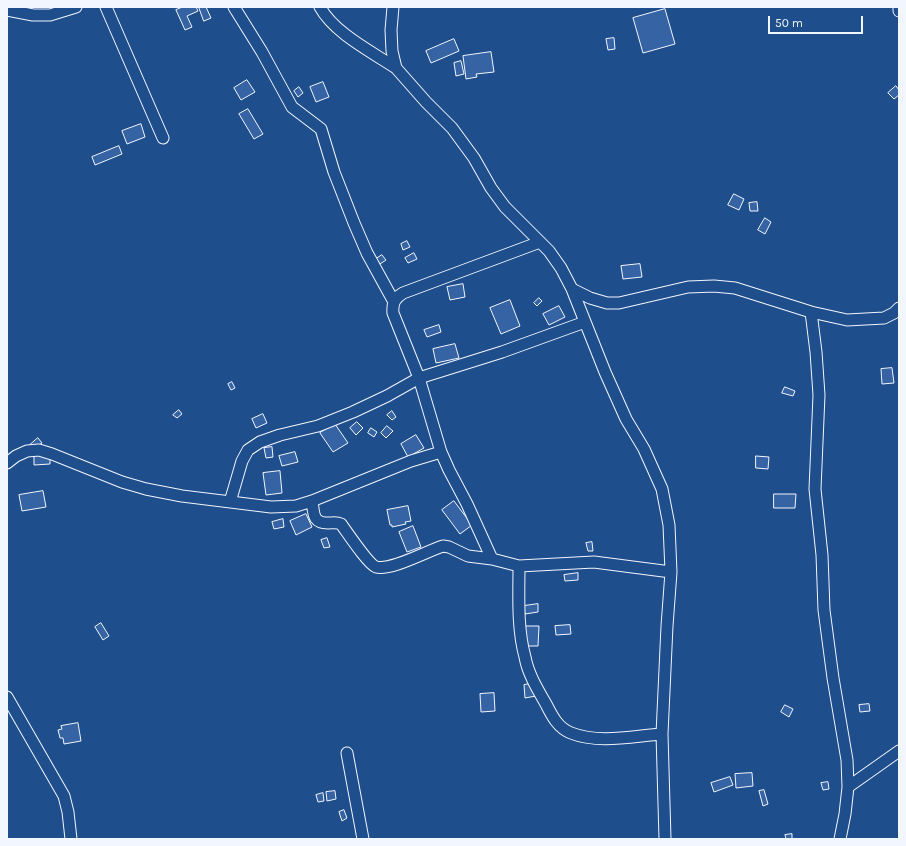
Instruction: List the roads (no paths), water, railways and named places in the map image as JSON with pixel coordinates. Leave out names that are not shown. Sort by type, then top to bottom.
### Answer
[{"type":"street","points":[[7,10],[33,15],[50,15],[76,7]]},
{"type":"street","points":[[106,7],[163,138]]},
{"type":"street","points":[[234,7],[262,52],[292,107],[321,129],[334,172],[354,223],[367,252],[394,302]]},
{"type":"street","points":[[320,7],[325,16],[344,34],[396,68],[426,102],[452,128],[474,158],[491,188],[505,207],[549,250],[572,289],[626,419],[644,448],[662,489],[668,525],[671,572],[662,734],[665,839]]},
{"type":"street","points":[[394,7],[391,30],[392,51],[396,68]]},
{"type":"street","points":[[492,559],[441,452],[419,378],[393,313],[394,302],[397,296],[404,292],[540,242]]},
{"type":"street","points":[[572,289],[590,298],[607,303],[619,303],[688,287],[714,286],[735,288],[811,312],[847,320],[884,318],[894,313],[899,308]]},
{"type":"street","points":[[811,312],[819,395],[815,488],[822,555],[824,610],[846,760],[848,787],[840,839]]},
{"type":"street","points":[[230,502],[242,461],[248,450],[260,442],[280,435],[318,426],[387,396],[419,378],[502,352],[585,322]]},
{"type":"street","points":[[7,463],[16,456],[27,451],[39,450],[122,482],[146,489],[182,496],[285,507],[296,506],[312,501],[412,461],[441,452]]},
{"type":"street","points":[[312,501],[316,519],[322,523],[341,524],[364,555],[376,567],[391,566],[443,546],[449,546],[468,556],[492,559],[519,566],[594,562],[671,572]]},
{"type":"street","points":[[519,566],[518,602],[524,657],[543,699],[559,725],[565,731],[588,738],[662,734]]},
{"type":"street","points":[[7,697],[64,796],[68,812],[71,839]]},
{"type":"street","points":[[848,787],[899,751]]},
{"type":"street","points":[[347,753],[363,839]]}]
